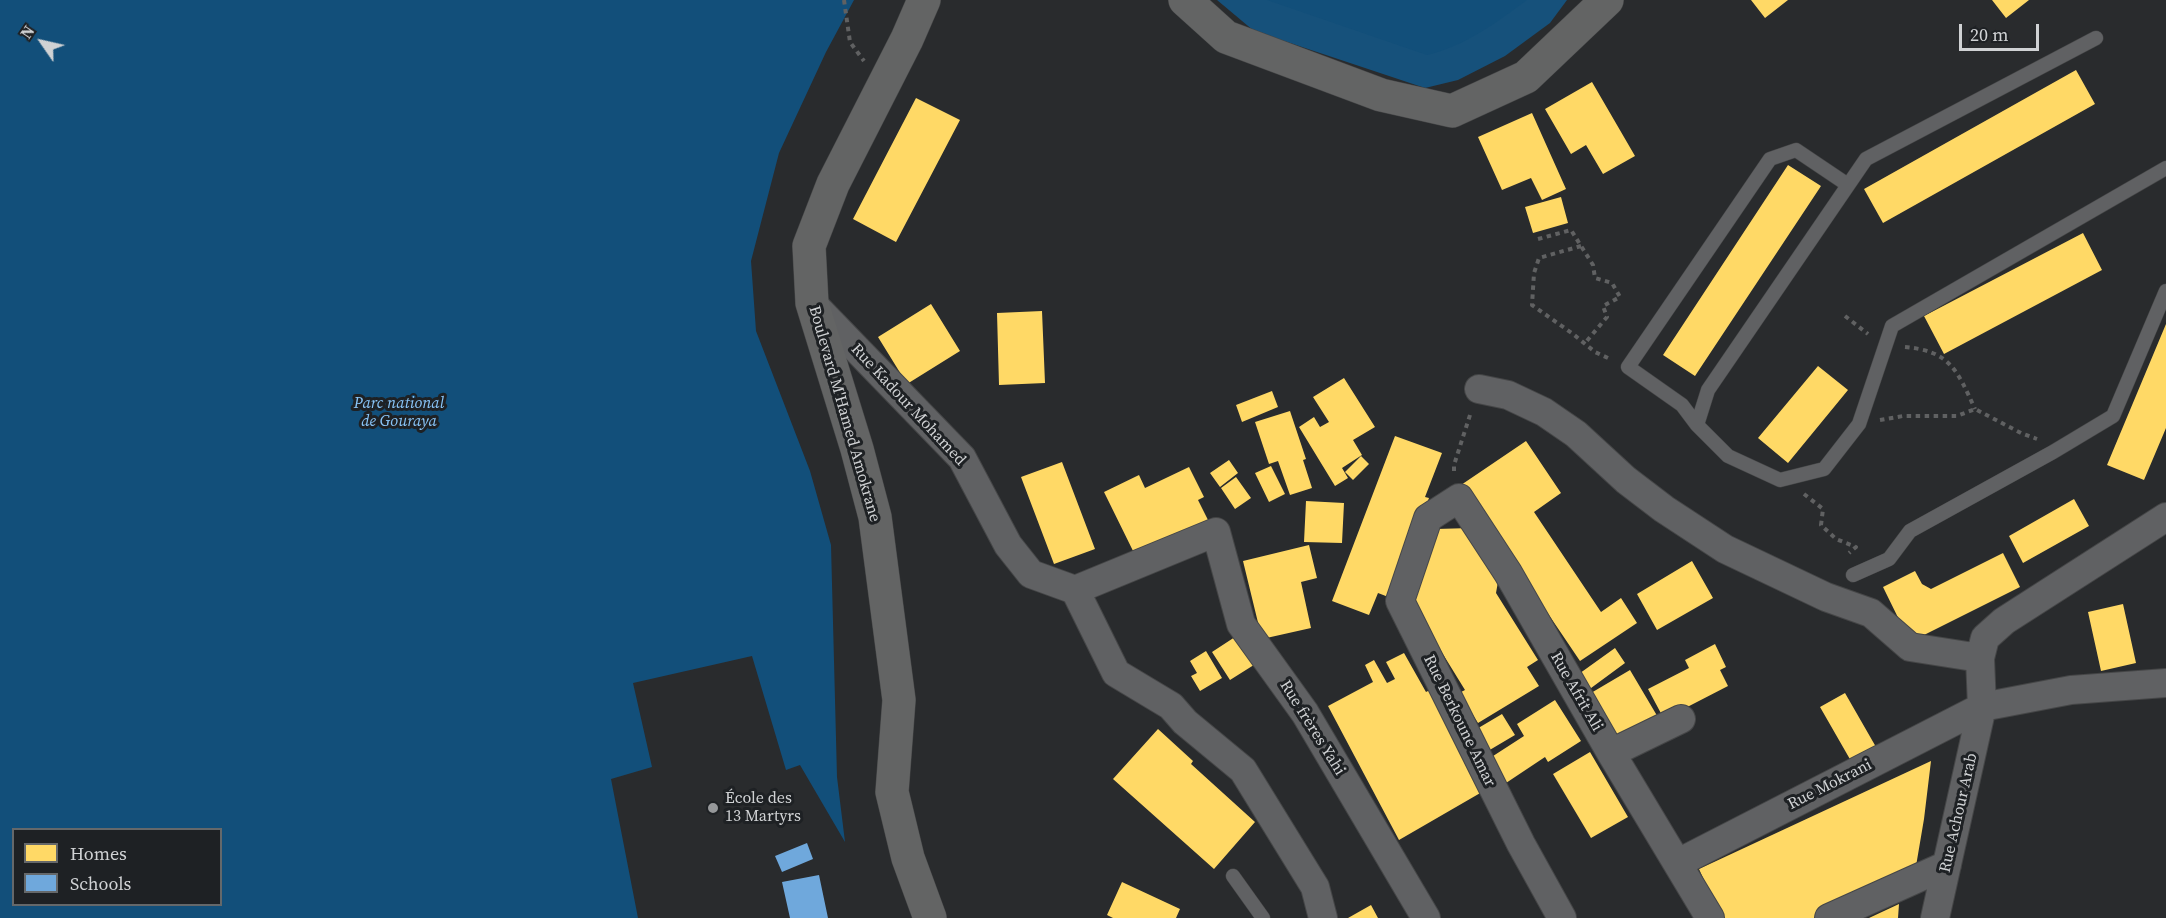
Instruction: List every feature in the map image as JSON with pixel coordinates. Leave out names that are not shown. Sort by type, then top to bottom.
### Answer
[{"type":"main road","name":"Boulevard M'Hamed Amokrane","points":[[924,0],[907,39],[833,184],[809,246],[812,303],[875,517],[899,700],[892,792],[908,858],[930,918]]},
{"type":"main road","points":[[1185,0],[1226,37],[1381,95],[1452,111],[1526,78],[1607,0]]},
{"type":"street","name":"Rue Kadour Mohamed","points":[[812,303],[962,458],[1008,545],[1031,574],[1075,590]]},
{"type":"street","points":[[1479,389],[1508,395],[1544,412],[1576,434],[1626,480],[1654,502],[1725,549],[1826,597],[1871,613],[1910,647],[1980,658],[1985,638],[2004,621],[2166,517]]},
{"type":"street","name":"Rue Berkoune Amar","points":[[1458,498],[1428,518],[1400,601],[1521,844],[1562,918]]},
{"type":"street","name":"Rue Afrit Ali","points":[[1458,498],[1508,573],[1611,753],[1710,918]]},
{"type":"street","name":"Rue frères Yahi","points":[[1075,590],[1216,532],[1241,624],[1305,713],[1426,918]]},
{"type":"street","points":[[1075,590],[1116,673],[1171,706],[1185,722],[1243,770],[1315,887],[1323,918]]},
{"type":"street","name":"Rue Achour Arab","points":[[1935,918],[1982,707],[1980,658]]},
{"type":"street","name":"Rue Mokrani","points":[[1678,863],[1982,707],[2071,690],[2166,683]]},
{"type":"street","points":[[1611,753],[1681,719]]},
{"type":"street","points":[[1829,918],[1947,865]]},
{"type":"lane","points":[[1697,425],[1708,390],[1866,159],[2096,38]]},
{"type":"lane","points":[[1848,185],[1796,150],[1770,159],[1628,367],[1682,405],[1697,425],[1728,456],[1780,480],[1824,469],[1859,424],[1892,326],[2166,168]]},
{"type":"lane","points":[[1853,575],[1888,559],[1910,531],[2113,416],[2166,291]]},
{"type":"lane","points":[[1233,876],[1263,918]]},
{"type":"path","points":[[844,0],[850,42],[884,85]]},
{"type":"path","points":[[1538,239],[1571,230],[1593,265],[1595,278],[1612,283],[1620,297],[1603,306],[1607,317],[1585,344]]},
{"type":"path","points":[[1581,246],[1539,258],[1533,273],[1532,305],[1595,352],[1628,367]]},
{"type":"path","points":[[1845,316],[1885,346],[1924,349],[1946,359],[1964,384],[1975,409],[2021,434],[2046,442],[2053,452]]},
{"type":"path","points":[[1458,498],[1454,465],[1479,389]]},
{"type":"path","points":[[1859,424],[1903,416],[1957,416],[1975,409]]},
{"type":"path","points":[[1792,477],[1807,498],[1823,509],[1821,525],[1836,539],[1856,547],[1840,559],[1853,575]]},
{"type":"shaded area","points":[[1217,0],[1567,0],[1550,23],[1505,56],[1458,80],[1425,88],[1254,31]]},
{"type":"green space","name":"Parc national de Gouraya","points":[[0,0],[854,0],[826,52],[779,153],[751,261],[756,331],[810,471],[831,545],[837,777],[845,842],[800,765],[786,770],[752,656],[633,683],[652,767],[611,779],[638,918],[0,918]]},
{"type":"green space","points":[[1267,0],[1527,0],[1467,40],[1427,55]]},
{"type":"building: Homes","points":[[1751,0],[1788,0],[1765,18]]},
{"type":"building: Homes","points":[[1992,0],[2029,0],[2006,18]]},
{"type":"building: Homes","points":[[2076,70],[2095,104],[1883,223],[1864,189]]},
{"type":"building: Homes","points":[[1592,82],[1635,156],[1603,174],[1586,145],[1571,154],[1545,109]]},
{"type":"building: Homes","points":[[916,98],[960,120],[896,242],[853,219]]},
{"type":"building: Homes","points":[[1532,113],[1566,189],[1542,200],[1531,178],[1502,190],[1478,137]]},
{"type":"building: Homes","points":[[1788,165],[1821,186],[1695,376],[1663,355]]},
{"type":"building: Homes","points":[[1561,197],[1568,223],[1533,233],[1525,207]]},
{"type":"building: Homes","points":[[2083,233],[2102,270],[1944,354],[1924,316]]},
{"type":"building: Homes","points":[[931,304],[960,351],[907,384],[878,337]]},
{"type":"building: Homes","points":[[1042,311],[1045,383],[999,385],[997,313]]},
{"type":"building: Homes","points":[[2166,324],[2166,428],[2144,480],[2107,465]]},
{"type":"building: Homes","points":[[1818,366],[1848,390],[1788,463],[1758,438]]},
{"type":"building: Homes","points":[[1344,378],[1375,427],[1353,440],[1362,455],[1342,468],[1348,478],[1335,486],[1299,427],[1314,417],[1320,427],[1329,422],[1313,397]]},
{"type":"building: Homes","points":[[1272,391],[1278,407],[1242,422],[1236,405]]},
{"type":"building: Homes","points":[[1290,411],[1306,459],[1303,460],[1312,488],[1290,495],[1278,461],[1269,464],[1255,422]]},
{"type":"building: Homes","points":[[1395,436],[1442,453],[1425,497],[1429,498],[1391,598],[1378,593],[1369,615],[1332,601]]},
{"type":"building: Homes","points":[[1526,441],[1561,493],[1534,512],[1601,612],[1621,598],[1637,623],[1580,661],[1461,485]]},
{"type":"building: Homes","points":[[1361,456],[1369,464],[1353,480],[1345,472]]},
{"type":"building: Homes","points":[[1229,460],[1238,473],[1220,487],[1210,473]]},
{"type":"building: Homes","points":[[1062,462],[1095,549],[1054,564],[1021,477]]},
{"type":"building: Homes","points":[[1271,466],[1285,494],[1269,502],[1255,473]]},
{"type":"building: Homes","points":[[1189,467],[1204,497],[1198,500],[1209,522],[1136,557],[1104,492],[1139,475],[1145,488]]},
{"type":"building: Homes","points":[[1236,477],[1251,498],[1235,509],[1221,488]]},
{"type":"building: Homes","points":[[2074,499],[2089,526],[2023,563],[2009,536]]},
{"type":"building: Homes","points":[[1306,501],[1344,503],[1342,543],[1304,542]]},
{"type":"building: Homes","points":[[1471,528],[1499,576],[1496,593],[1538,660],[1527,667],[1539,686],[1478,723],[1459,693],[1465,690],[1409,599],[1436,529]]},
{"type":"building: Homes","points":[[1309,545],[1317,578],[1301,582],[1311,628],[1262,639],[1243,561]]},
{"type":"building: Homes","points":[[2003,553],[2020,587],[1910,642],[1883,587],[1915,571],[1922,584],[1931,589]]},
{"type":"building: Homes","points":[[1692,561],[1713,598],[1657,630],[1637,594]]},
{"type":"building: Homes","points":[[2123,604],[2136,663],[2101,671],[2088,612]]},
{"type":"building: Homes","points":[[1238,635],[1257,663],[1230,680],[1212,652]]},
{"type":"building: Homes","points":[[1715,644],[1726,667],[1720,670],[1728,686],[1664,719],[1648,689],[1689,668],[1685,660]]},
{"type":"building: Homes","points":[[1615,648],[1625,663],[1587,691],[1576,676]]},
{"type":"building: Homes","points":[[1206,651],[1222,678],[1200,691],[1191,676],[1197,673],[1190,661]]},
{"type":"building: Homes","points":[[1404,653],[1426,692],[1430,690],[1482,792],[1399,840],[1328,706],[1373,682],[1365,665],[1374,660],[1387,683],[1395,679],[1386,662]]},
{"type":"building: Homes","points":[[1630,670],[1659,719],[1621,742],[1591,693]]},
{"type":"building: Homes","points":[[1845,693],[1876,747],[1851,761],[1820,707]]},
{"type":"building: Homes","points":[[1555,700],[1581,741],[1548,762],[1545,757],[1506,783],[1490,758],[1524,736],[1517,724]]},
{"type":"building: Homes","points":[[1502,714],[1515,735],[1488,751],[1475,730]]},
{"type":"building: Homes","points":[[1158,729],[1193,761],[1191,764],[1255,822],[1214,869],[1113,779]]},
{"type":"building: Homes","points":[[1590,752],[1628,817],[1591,838],[1553,774]]},
{"type":"building: Homes","points":[[1931,761],[1915,872],[1814,918],[1721,918],[1699,869]]},
{"type":"building: Homes","points":[[1122,882],[1180,909],[1176,918],[1113,918],[1107,915]]},
{"type":"building: Homes","points":[[1899,904],[1898,918],[1869,918]]},
{"type":"building: Homes","points":[[1371,905],[1378,918],[1348,918]]},
{"type":"building: Schools","points":[[807,843],[813,859],[782,872],[775,856]]},
{"type":"building: Schools","points":[[819,875],[828,918],[790,918],[782,882]]},
{"type":"place","name":"École des 13 Martyrs","points":[[713,808]]}]
